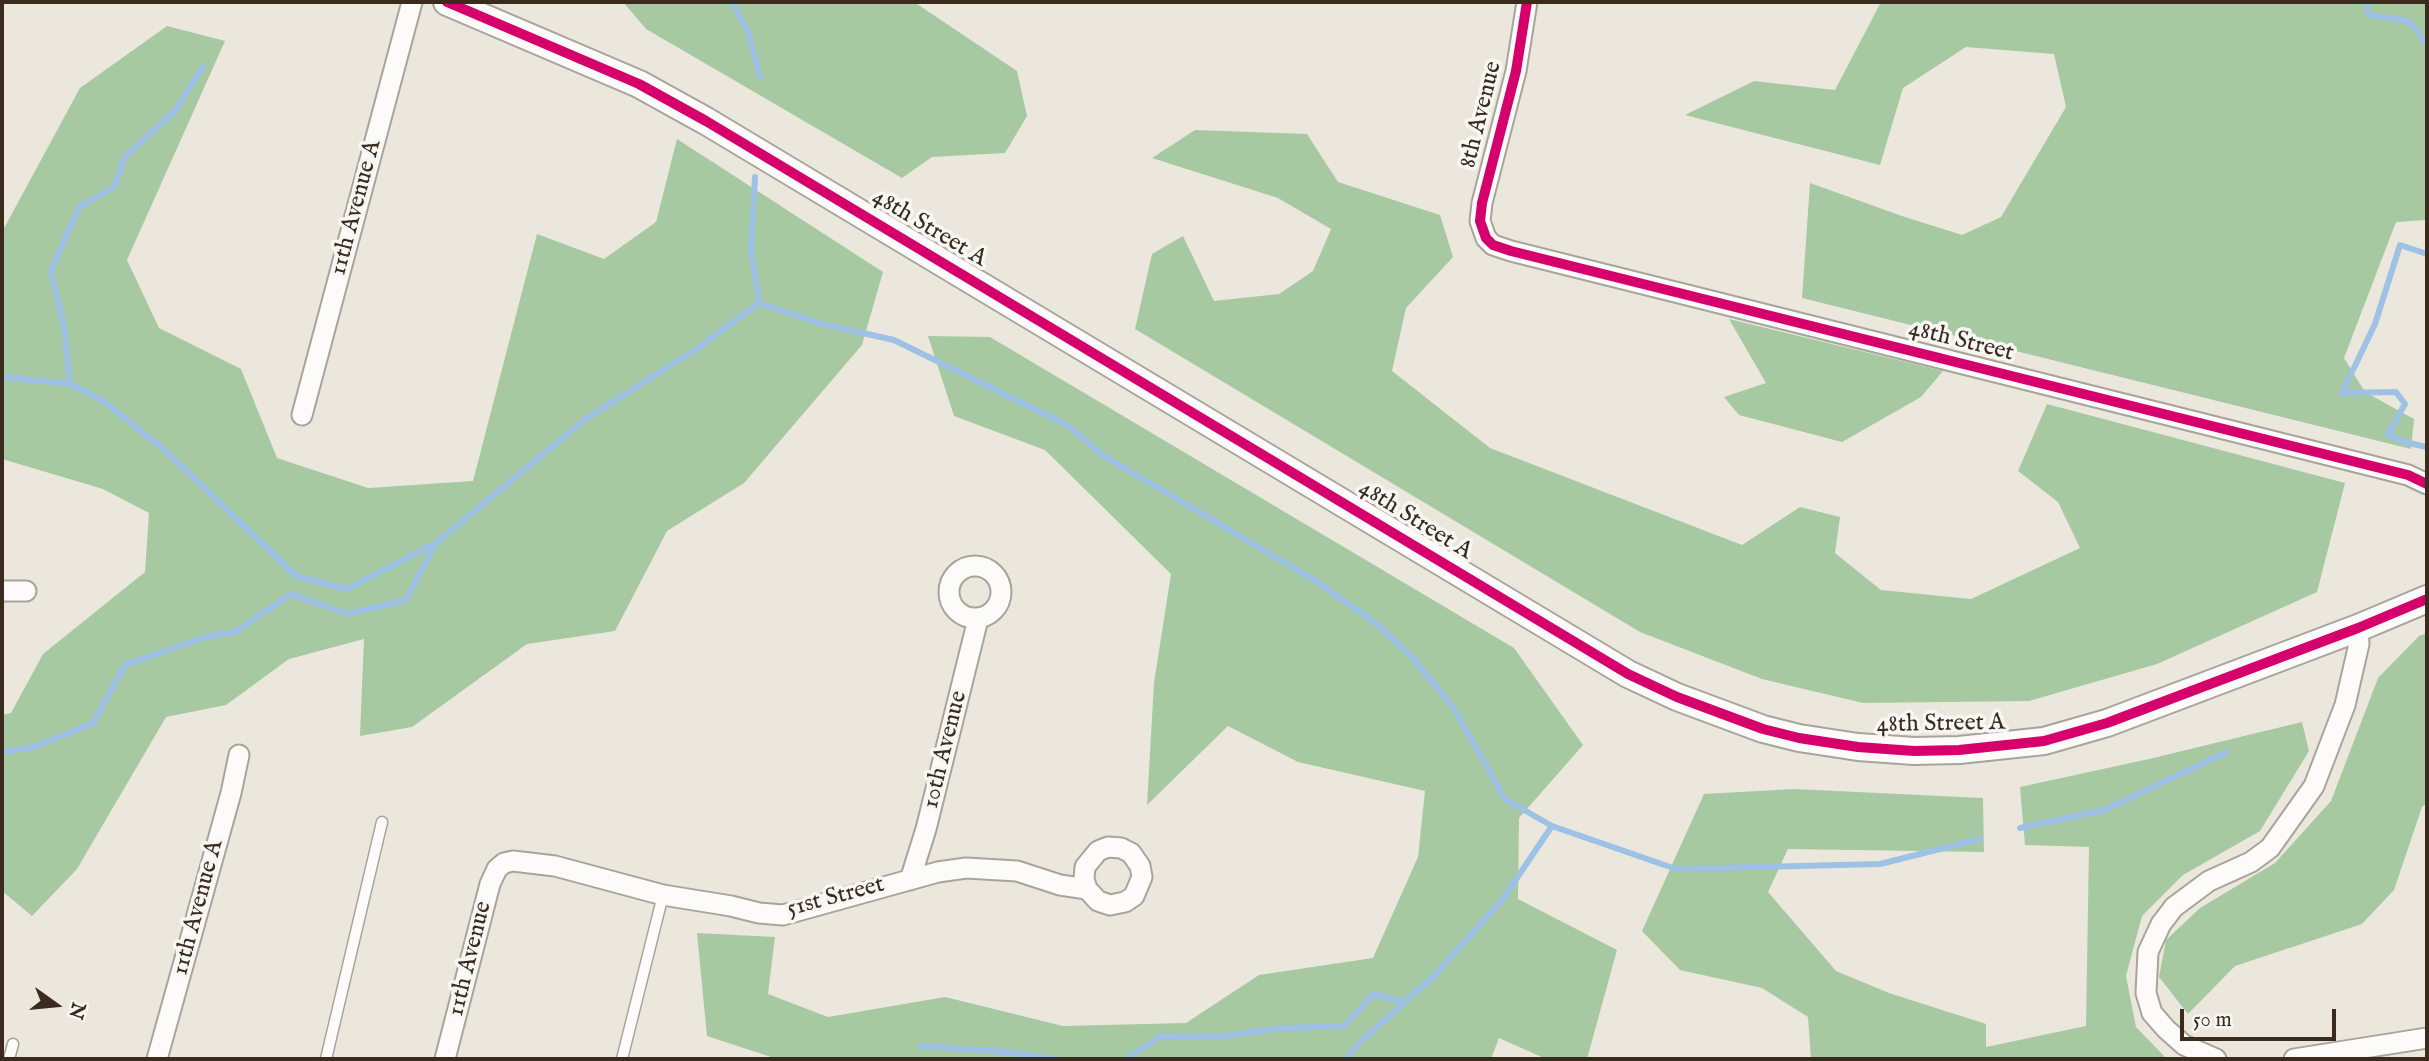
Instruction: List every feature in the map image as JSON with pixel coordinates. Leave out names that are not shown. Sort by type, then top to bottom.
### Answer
[{"type":"street","name":"11th Avenue A","points":[[302,415],[412,2]]},
{"type":"street","name":"48th Street A","points":[[447,2],[639,84],[706,121],[1252,446],[1628,674],[1677,697],[1763,729],[1858,747],[1914,751],[1959,750],[2044,741],[2107,723],[2358,628],[2427,599]]},
{"type":"street","name":"8th Avenue","points":[[1486,238],[1480,221],[1482,203],[1516,71],[1527,2]]},
{"type":"street","name":"48th Street","points":[[1486,238],[1493,245],[1510,251],[2408,475],[2427,484]]},
{"type":"street","points":[[2,590],[26,591]]},
{"type":"street","name":"10th Avenue","points":[[910,880],[926,829],[978,619]]},
{"type":"street","points":[[2216,1059],[2184,1045],[2165,1029],[2152,1013],[2146,993],[2148,952],[2161,923],[2174,907],[2209,881],[2251,862],[2270,848],[2314,786],[2345,705],[2359,644],[2358,628]]},
{"type":"street","name":"11th Avenue A","points":[[157,1059],[231,793],[239,755]]},
{"type":"street","name":"51st Street","points":[[504,863],[531,862],[555,866],[663,895],[783,915],[938,872],[987,869],[1017,871],[1059,885],[1087,889]]},
{"type":"street","name":"11th Avenue","points":[[445,1059],[490,884],[497,869],[504,863]]},
{"type":"street","points":[[2294,1059],[2427,1038]]},
{"type":"lane","points":[[326,1059],[382,822]]},
{"type":"lane","points":[[622,1059],[663,895]]},
{"type":"lane","points":[[9,1059],[13,1044]]},
{"type":"green space","points":[[623,2],[914,2],[1017,71],[1027,116],[1005,153],[932,157],[902,178],[646,29]]},
{"type":"green space","points":[[1881,2],[2427,2],[2427,220],[2396,222],[2344,358],[2365,392],[2414,419],[2411,449],[1802,298],[1810,183],[1962,235],[2001,217],[2066,107],[2054,54],[1966,47],[1903,88],[1880,165],[1685,115],[1754,81],[1835,90]]},
{"type":"green space","points":[[167,26],[225,41],[127,260],[159,328],[241,369],[277,458],[368,488],[473,481],[537,234],[604,259],[656,222],[677,139],[883,272],[862,345],[744,483],[667,531],[615,631],[527,644],[412,727],[360,736],[364,639],[289,659],[226,705],[166,717],[77,869],[32,916],[2,891],[2,715],[11,713],[43,654],[145,572],[149,513],[103,489],[2,459],[2,232],[80,88]]},
{"type":"green space","points":[[1195,130],[1307,134],[1338,182],[1440,215],[1453,257],[1406,308],[1392,371],[1490,448],[1742,545],[1800,507],[1840,517],[1835,553],[1881,590],[1971,599],[2080,548],[2058,502],[2018,471],[2047,404],[2345,483],[2317,592],[2157,664],[2029,701],[1863,703],[1762,679],[1640,632],[1135,329],[1152,254],[1183,236],[1214,301],[1279,294],[1313,271],[1331,229],[1278,198],[1152,158]]},
{"type":"green space","points":[[1729,319],[1943,371],[1921,397],[1842,442],[1739,415],[1724,397],[1766,383]]},
{"type":"green space","points":[[928,336],[990,337],[1514,648],[1583,745],[1519,818],[1518,899],[1617,950],[1587,1059],[1546,1059],[1499,1038],[1491,1059],[777,1059],[707,1036],[697,933],[775,937],[768,994],[828,1017],[945,997],[1063,1026],[1186,1023],[1259,975],[1373,958],[1418,857],[1425,791],[1298,762],[1228,726],[1147,805],[1154,683],[1171,574],[1045,450],[954,416]]},
{"type":"green space","points":[[2427,633],[2427,803],[2422,807],[2394,890],[2362,924],[2235,966],[2188,1014],[2159,977],[2166,940],[2200,908],[2275,863],[2331,801],[2378,678],[2419,636]]},
{"type":"green space","points":[[2302,722],[2309,751],[2260,831],[2183,875],[2142,916],[2126,976],[2136,1027],[2167,1059],[1811,1059],[1808,1017],[1762,988],[1680,970],[1642,931],[1704,794],[1794,789],[1983,798],[1984,852],[1788,849],[1768,892],[1836,971],[1889,993],[1986,1024],[1986,1047],[2086,1026],[2089,847],[2025,845],[2020,787]]},
{"type":"waterway","points":[[732,2],[748,32],[760,76]]},
{"type":"waterway","points":[[2367,2],[2368,15],[2409,21],[2427,45]]},
{"type":"waterway","points":[[70,384],[64,327],[51,271],[79,207],[114,187],[125,157],[174,112],[203,67]]},
{"type":"waterway","points":[[755,177],[751,251],[759,303]]},
{"type":"waterway","points":[[2427,254],[2400,245],[2375,324],[2342,393],[2396,392],[2405,404],[2388,434],[2404,442],[2427,447]]},
{"type":"waterway","points":[[2,377],[70,384],[102,400],[166,451],[296,576],[347,589],[436,543],[587,418],[698,348],[759,303],[822,324],[894,340],[1069,426],[1101,454],[1314,580],[1377,624],[1412,657],[1453,707],[1505,799],[1552,826],[1676,869],[1880,864],[1980,839]]},
{"type":"waterway","points":[[2,752],[34,747],[93,723],[125,665],[205,637],[235,632],[291,594],[348,614],[406,600],[436,543]]},
{"type":"waterway","points":[[2020,828],[2104,810],[2227,752]]},
{"type":"waterway","points":[[1346,1059],[1357,1045],[1435,975],[1502,900],[1552,826]]},
{"type":"waterway","points":[[1126,1059],[1161,1036],[1215,1037],[1282,1028],[1345,1026],[1373,994],[1404,1002]]},
{"type":"waterway","points":[[921,1046],[1007,1052],[1056,1059]]},
{"type":"cycle path","points":[[447,2],[639,84],[706,121],[1628,674],[1677,697],[1763,729],[1799,738],[1858,747],[1914,751],[1959,750],[2044,741],[2107,723],[2358,628],[2427,599]]},
{"type":"cycle path","points":[[1527,2],[1516,71],[1482,203],[1480,221],[1486,238],[1493,245],[2408,475],[2427,484]]}]
